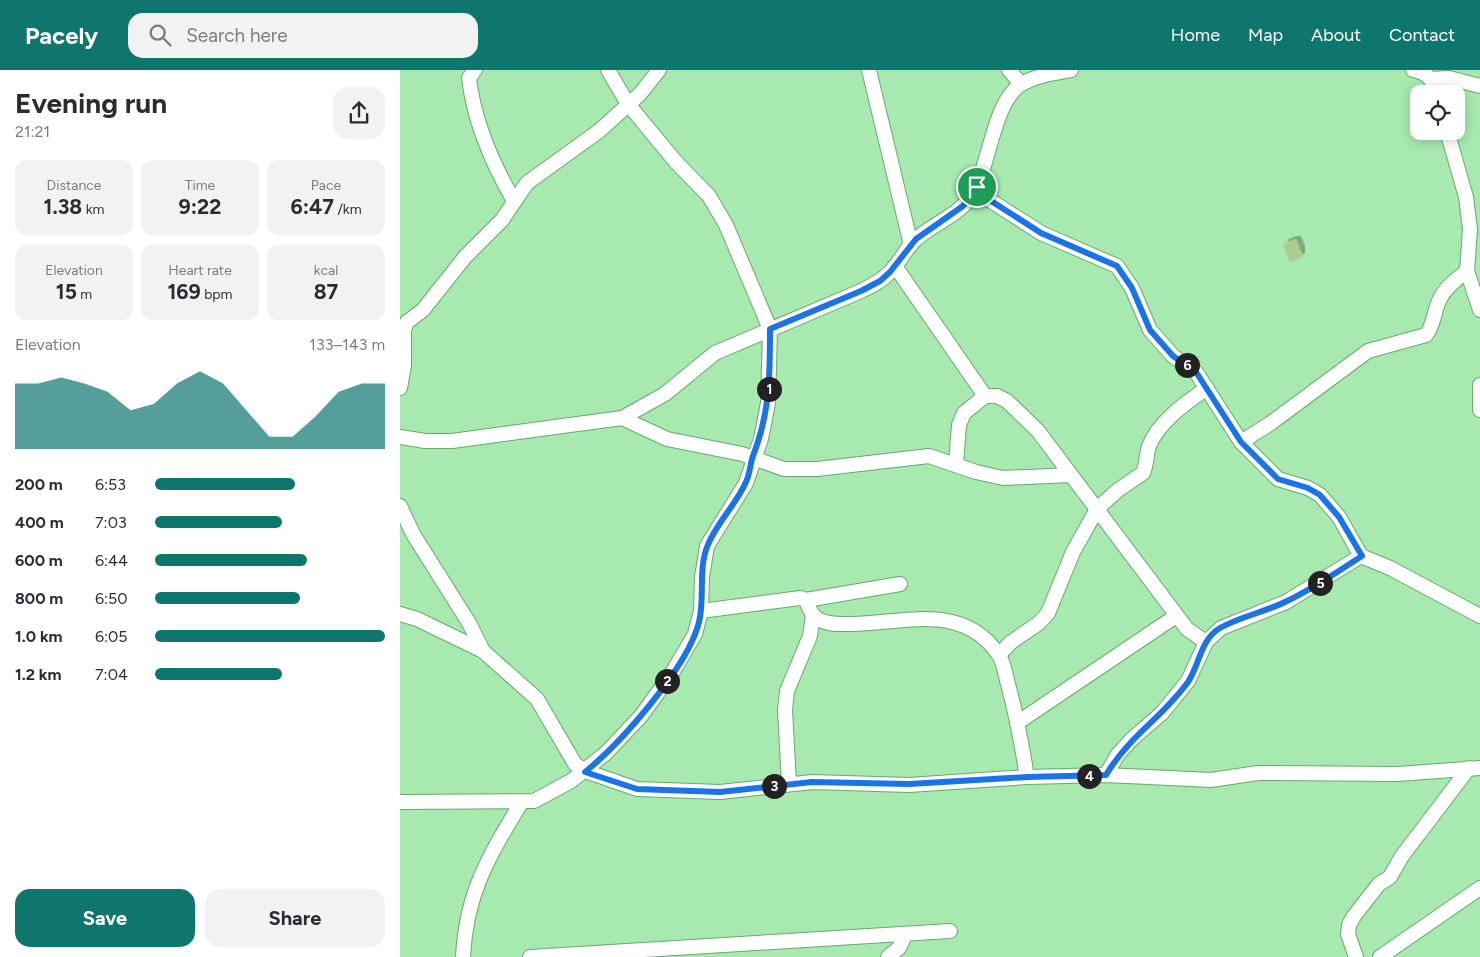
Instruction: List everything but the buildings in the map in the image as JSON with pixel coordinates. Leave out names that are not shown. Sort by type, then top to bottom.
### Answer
[{"type":"street","points":[[475,70],[468,78],[472,106],[495,168],[514,200]]},
{"type":"street","points":[[400,802],[498,800],[521,803],[534,801],[545,797],[585,772],[623,736],[658,693],[690,644],[702,611],[702,577],[707,546],[746,482],[752,458],[765,422],[770,370],[770,329],[726,225],[709,196],[675,161],[628,104],[608,70]]},
{"type":"street","points":[[400,388],[404,366],[402,338],[404,322],[423,310],[465,257],[502,220],[526,183],[578,147],[628,104],[652,80],[659,70]]},
{"type":"street","points":[[869,70],[910,245]]},
{"type":"street","points":[[1009,70],[1021,84]]},
{"type":"street","points":[[400,438],[425,441],[452,441],[622,418],[665,394],[715,352],[861,291],[880,281],[895,266],[910,245],[926,231],[950,217],[981,192],[1004,104],[1013,91],[1021,84],[1037,78],[1071,70]]},
{"type":"street","points":[[1413,70],[1422,72],[1432,79],[1434,85]]},
{"type":"street","points":[[1432,79],[1454,74],[1480,86]]},
{"type":"street","points":[[1241,442],[1271,423],[1368,351],[1426,335],[1430,330],[1440,298],[1453,282],[1467,271],[1475,254],[1466,197],[1450,140]]},
{"type":"street","points":[[981,192],[1056,241],[1088,252],[1117,266],[1132,288],[1150,330],[1173,356],[1196,372],[1241,442],[1278,479],[1308,488],[1320,495],[1339,517],[1362,556],[1390,568],[1480,616]]},
{"type":"street","points":[[895,266],[985,396],[1002,399],[1024,416],[1038,431],[1176,616],[1187,629],[1206,642]]},
{"type":"street","points":[[1467,271],[1480,310]]},
{"type":"street","points":[[1480,385],[1480,410]]},
{"type":"street","points":[[999,655],[1010,643],[1039,623],[1048,613],[1074,552],[1097,509],[1118,490],[1143,473],[1149,447],[1156,434],[1183,405],[1207,388]]},
{"type":"street","points":[[956,464],[959,425],[964,413],[985,396]]},
{"type":"street","points":[[622,418],[668,439],[684,444],[731,452],[784,469],[800,471],[887,462],[914,456],[929,456],[976,472],[1003,478],[1070,475]]},
{"type":"street","points":[[400,506],[413,534],[469,623],[483,651]]},
{"type":"street","points":[[1106,775],[1118,754],[1133,738],[1162,714],[1188,681],[1206,642],[1220,628],[1286,602],[1362,556]]},
{"type":"street","points":[[702,611],[800,598],[806,600],[900,584]]},
{"type":"street","points":[[806,600],[813,615],[821,620],[836,624],[878,624],[928,619],[955,621],[976,631],[999,655],[1018,723],[1028,777]]},
{"type":"street","points":[[400,614],[417,619],[483,651],[537,699],[575,764],[585,772],[637,789],[720,792],[789,784],[909,784],[1028,777],[1106,775],[1211,780],[1258,773],[1397,774],[1474,768]]},
{"type":"street","points":[[789,784],[785,710],[787,691],[810,636],[813,615]]},
{"type":"street","points":[[1018,723],[1176,616]]},
{"type":"street","points":[[1356,957],[1348,934],[1349,926],[1354,916],[1379,884],[1390,877],[1402,856],[1474,768]]},
{"type":"street","points":[[463,957],[464,932],[470,902],[491,851],[521,803]]},
{"type":"street","points":[[1380,957],[1480,888]]},
{"type":"street","points":[[530,957],[668,953],[950,931]]},
{"type":"street","points":[[888,957],[899,948],[906,935]]},
{"type":"route","points":[[977,187],[985,197],[1041,233],[1117,266],[1132,288],[1150,330],[1173,356],[1196,372],[1241,442],[1278,479],[1308,488],[1320,495],[1339,517],[1362,556],[1311,589],[1286,602],[1229,624],[1212,634],[1202,648],[1198,664],[1188,681],[1162,714],[1133,738],[1118,754],[1106,775],[1028,777],[909,784],[812,782],[720,792],[637,789],[585,772],[606,754],[641,716],[672,673],[695,634],[702,611],[702,577],[707,546],[746,482],[752,458],[761,439],[768,404],[770,329],[861,291],[880,281],[890,272],[916,239],[950,217],[963,206],[977,187]]}]
